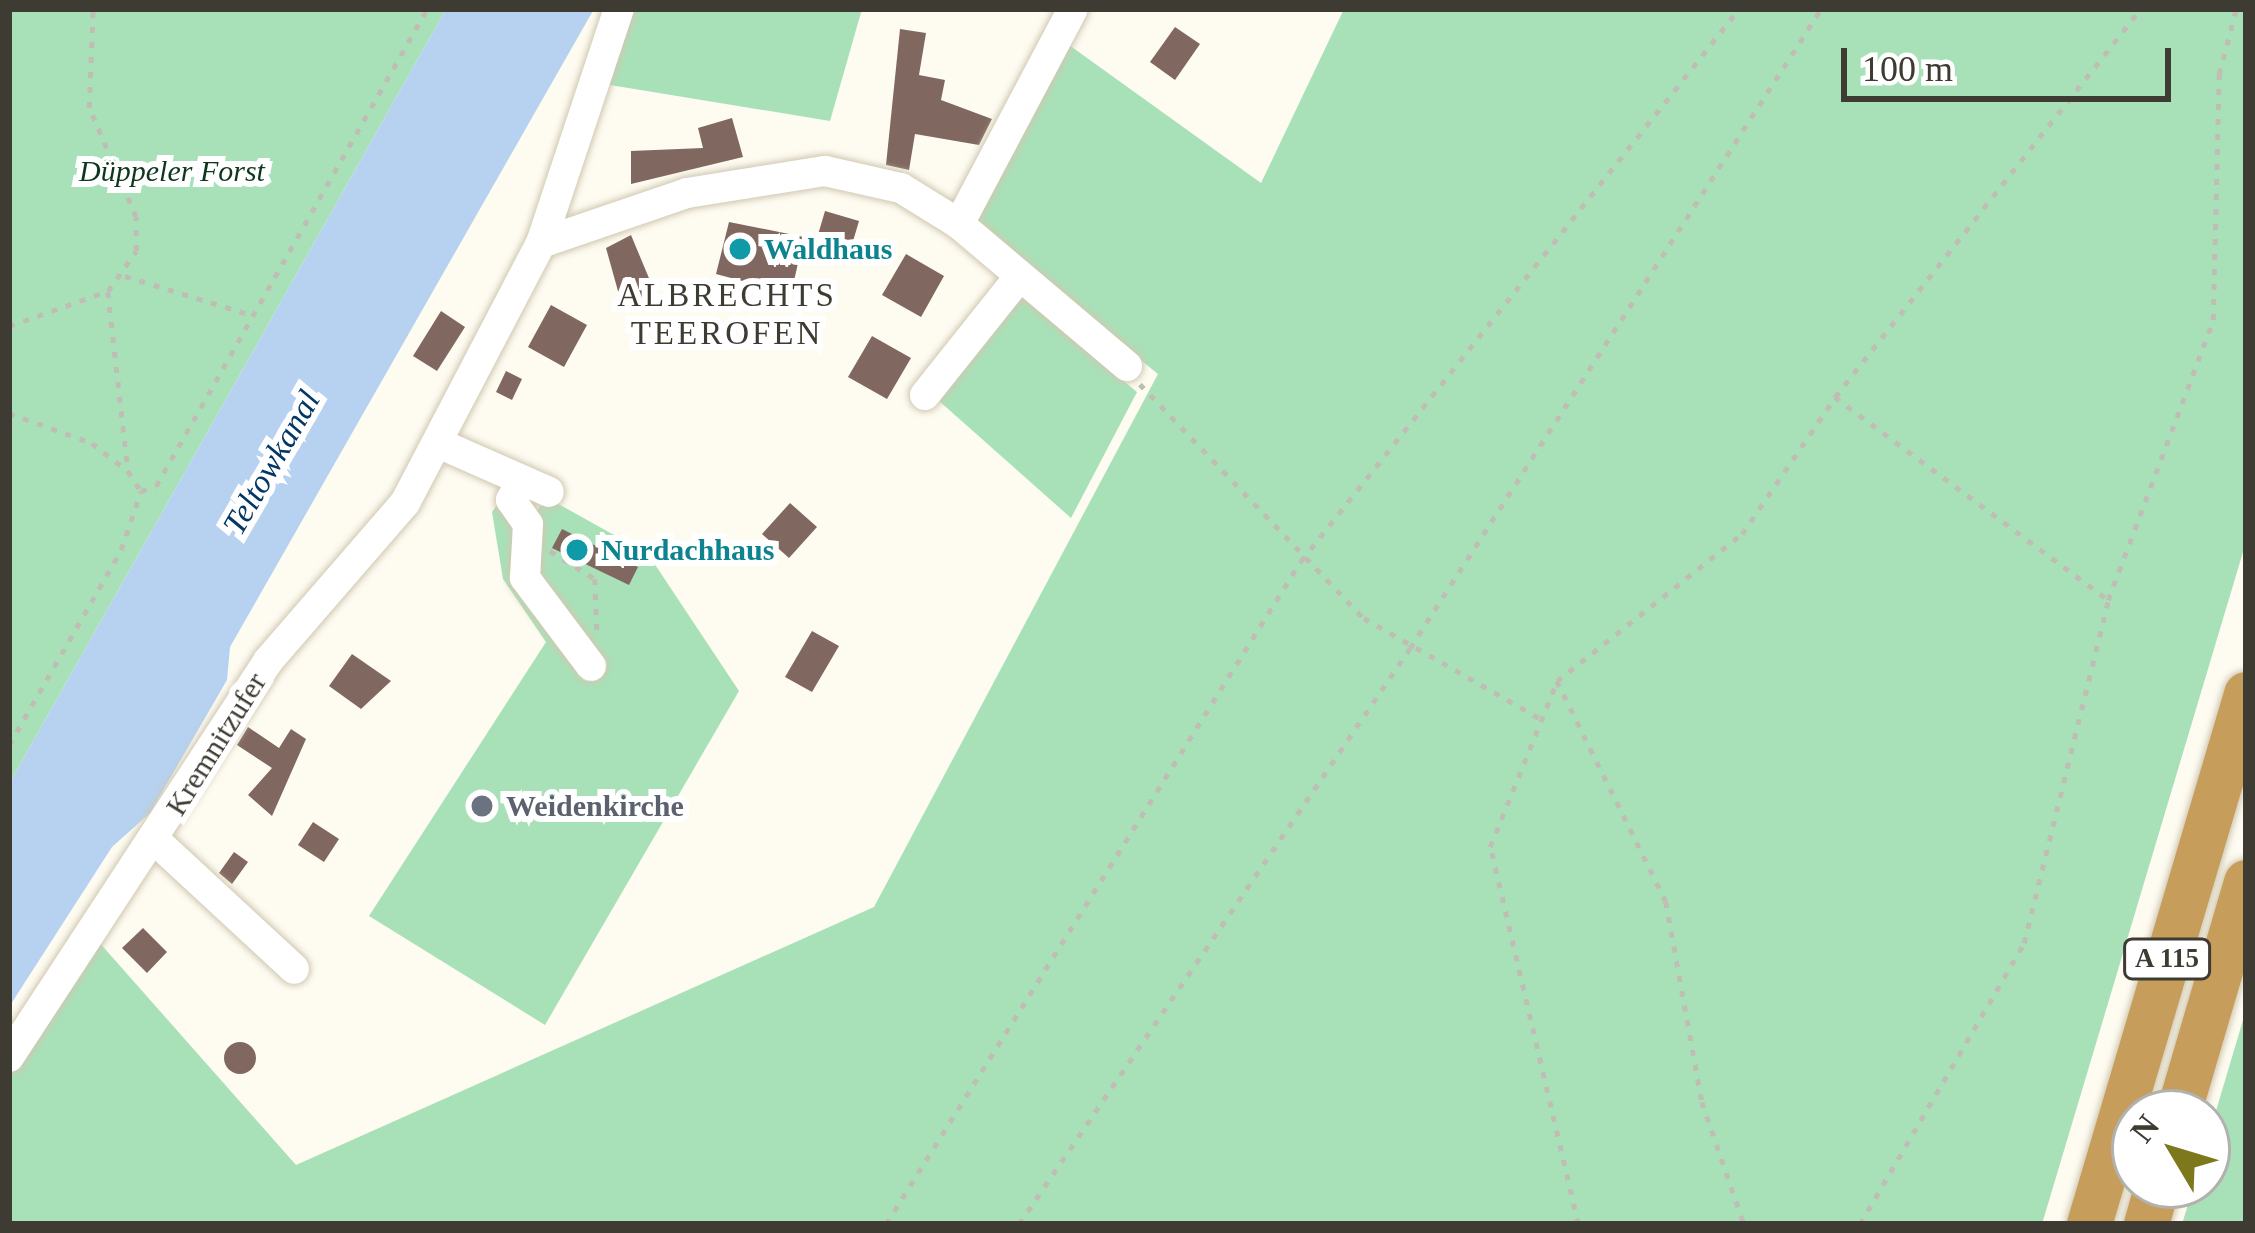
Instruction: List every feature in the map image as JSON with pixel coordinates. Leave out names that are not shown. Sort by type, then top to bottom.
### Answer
[{"type":"highway","name":"A 115","points":[[2089,1224],[2246,694]]},
{"type":"highway","name":"A 115","points":[[2185,1089],[2246,882]]},
{"type":"street","points":[[591,667],[525,578],[528,524],[511,500],[534,489],[438,443],[541,243],[619,9]]},
{"type":"street","points":[[967,225],[1073,9]]},
{"type":"street","points":[[541,243],[705,189],[825,171],[902,188],[967,225],[1127,366]]},
{"type":"street","points":[[925,395],[1020,276]]},
{"type":"street","name":"Kremnitzufer","points":[[9,1057],[157,841],[268,661],[405,503],[438,443]]},
{"type":"street","points":[[157,841],[294,969]]},
{"type":"path","points":[[9,326],[108,291],[125,276],[136,217],[89,108],[93,9]]},
{"type":"path","points":[[141,491],[156,486],[246,313],[428,9]]},
{"type":"path","points":[[886,1224],[956,1127],[1300,561],[1739,9]]},
{"type":"path","points":[[1019,1224],[1410,648],[1821,9]]},
{"type":"path","points":[[1578,1224],[1490,847],[1546,722],[1557,681],[1742,534],[1835,397],[2140,9]]},
{"type":"path","points":[[1860,1224],[2024,944],[2108,600],[2213,320],[2219,74],[2236,9]]},
{"type":"path","points":[[125,276],[246,313]]},
{"type":"path","points":[[108,291],[128,471]]},
{"type":"path","points":[[1127,366],[1300,561],[1410,648],[1546,722]]},
{"type":"path","points":[[1835,397],[2108,600]]},
{"type":"path","points":[[9,413],[92,443],[128,471],[141,491]]},
{"type":"path","points":[[9,745],[121,550],[141,491]]},
{"type":"path","points":[[528,524],[596,579],[604,600],[591,667]]},
{"type":"path","points":[[1557,681],[1666,902],[1702,1102],[1744,1224]]},
{"type":"green space","name":"Düppeler Forst","points":[[9,9],[446,9],[9,784]]},
{"type":"green space","points":[[628,9],[862,9],[830,121],[598,83]]},
{"type":"green space","points":[[1344,9],[2246,9],[2246,542],[2042,1224],[9,1224],[9,1069],[98,941],[296,1165],[874,907],[1158,374],[975,226],[1069,45],[1261,183]]},
{"type":"green space","points":[[1018,294],[1137,392],[1071,518],[938,400]]},
{"type":"green space","points":[[504,495],[535,514],[546,497],[648,554],[739,691],[545,1025],[369,916],[546,642],[503,579],[492,512]]},
{"type":"green space","points":[[2246,1010],[2246,1224],[2182,1224],[2187,1209],[2231,1209],[2231,1089],[2222,1089]]},
{"type":"water","name":"Teltowkanal","points":[[446,9],[594,9],[230,647],[227,680],[150,813],[112,847],[9,1007],[9,784]]},
{"type":"building","points":[[1175,27],[1200,44],[1175,80],[1150,62]]},
{"type":"building","points":[[900,29],[926,33],[919,75],[945,80],[941,100],[992,119],[979,145],[915,134],[909,170],[886,165]]},
{"type":"building","points":[[732,118],[743,157],[631,184],[631,151],[703,148],[698,128]]},
{"type":"building","points":[[825,211],[859,221],[851,248],[817,238]]},
{"type":"building","points":[[729,222],[804,237],[791,294],[716,274]]},
{"type":"building","points":[[631,235],[656,295],[623,309],[606,248]]},
{"type":"building","points":[[906,254],[944,276],[921,317],[882,295]]},
{"type":"building","points":[[551,305],[587,325],[564,367],[528,347]]},
{"type":"building","points":[[441,311],[465,327],[437,371],[413,356]]},
{"type":"building","points":[[872,336],[911,358],[887,399],[848,377]]},
{"type":"building","points":[[506,371],[522,379],[512,400],[496,392]]},
{"type":"building","points":[[790,503],[817,527],[789,558],[762,534]]},
{"type":"building","points":[[562,529],[638,567],[629,585],[552,548]]},
{"type":"building","points":[[812,631],[839,646],[812,692],[785,677]]},
{"type":"building","points":[[352,654],[391,681],[361,709],[329,686]]},
{"type":"building","points":[[248,727],[279,748],[291,729],[306,739],[272,816],[248,795],[272,768],[237,745]]},
{"type":"building","points":[[313,822],[339,839],[324,862],[298,845]]},
{"type":"building","points":[[234,852],[248,862],[232,884],[219,873]]},
{"type":"building","points":[[143,928],[167,952],[147,973],[122,948]]},
{"type":"building","points":[[240,1042],[252,1046],[256,1058],[252,1070],[240,1074],[228,1070],[224,1058],[228,1046]]},
{"type":"place","name":"Waldhaus","points":[[740,249]]},
{"type":"place","name":"Nurdachhaus","points":[[577,550]]},
{"type":"place","name":"Weidenkirche","points":[[482,806]]},
{"type":"district","name":"ALBRECHTS TEEROFEN","points":[[727,315]]}]
